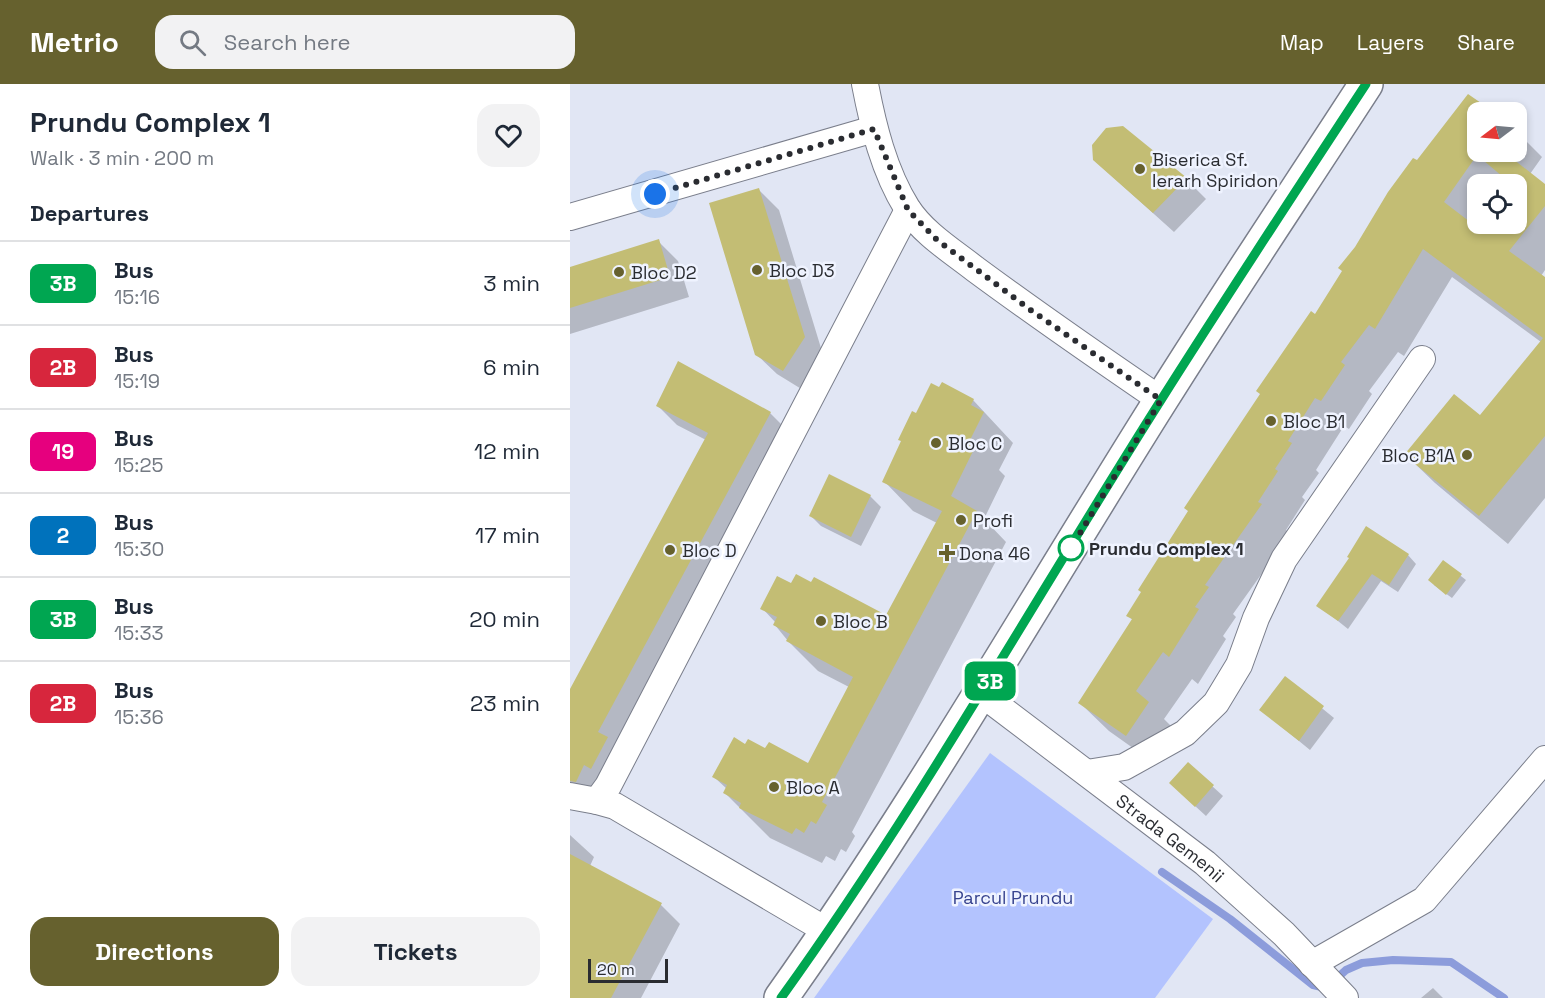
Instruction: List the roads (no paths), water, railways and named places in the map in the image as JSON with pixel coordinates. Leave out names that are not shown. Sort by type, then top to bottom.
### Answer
[{"type":"main road","points":[[781,998],[829,932],[982,694],[1161,400],[1366,84]]},
{"type":"street","points":[[865,84],[874,129],[908,210],[937,240],[1032,311],[1161,400]]},
{"type":"street","points":[[570,217],[874,129]]},
{"type":"street","points":[[597,801],[613,775],[908,210]]},
{"type":"street","points":[[1088,773],[1124,768],[1185,733],[1216,703],[1239,665],[1256,618],[1284,559],[1422,359]]},
{"type":"street","name":"Strada Gemenii","points":[[982,694],[1206,863],[1249,901],[1345,998]]},
{"type":"street","points":[[1312,964],[1424,900],[1545,759]]},
{"type":"street","points":[[570,796],[615,806],[829,932]]},
{"type":"waterway","points":[[1162,872],[1230,919],[1313,985],[1326,988],[1346,970],[1362,963],[1393,960],[1451,962],[1504,998]]},
{"type":"place","name":"Biserica Sf. Ierarh Spiridon","points":[[1140,169]]},
{"type":"place","name":"Bloc D3","points":[[757,270]]},
{"type":"place","name":"Bloc D2","points":[[619,272]]},
{"type":"place","name":"Bloc B1","points":[[1271,421]]},
{"type":"place","name":"Bloc C","points":[[936,443]]},
{"type":"place","name":"Bloc B1A","points":[[1467,455]]},
{"type":"place","name":"Profi","points":[[961,520]]},
{"type":"place","name":"Prundu Complex 1","points":[[1071,548]]},
{"type":"place","name":"Bloc D","points":[[670,550]]},
{"type":"place","name":"Dona 46","points":[[947,553]]},
{"type":"place","name":"Bloc B","points":[[821,621]]},
{"type":"place","name":"Bloc A","points":[[774,787]]},
{"type":"park label","name":"Parcul Prundu","points":[[1013,897]]}]
